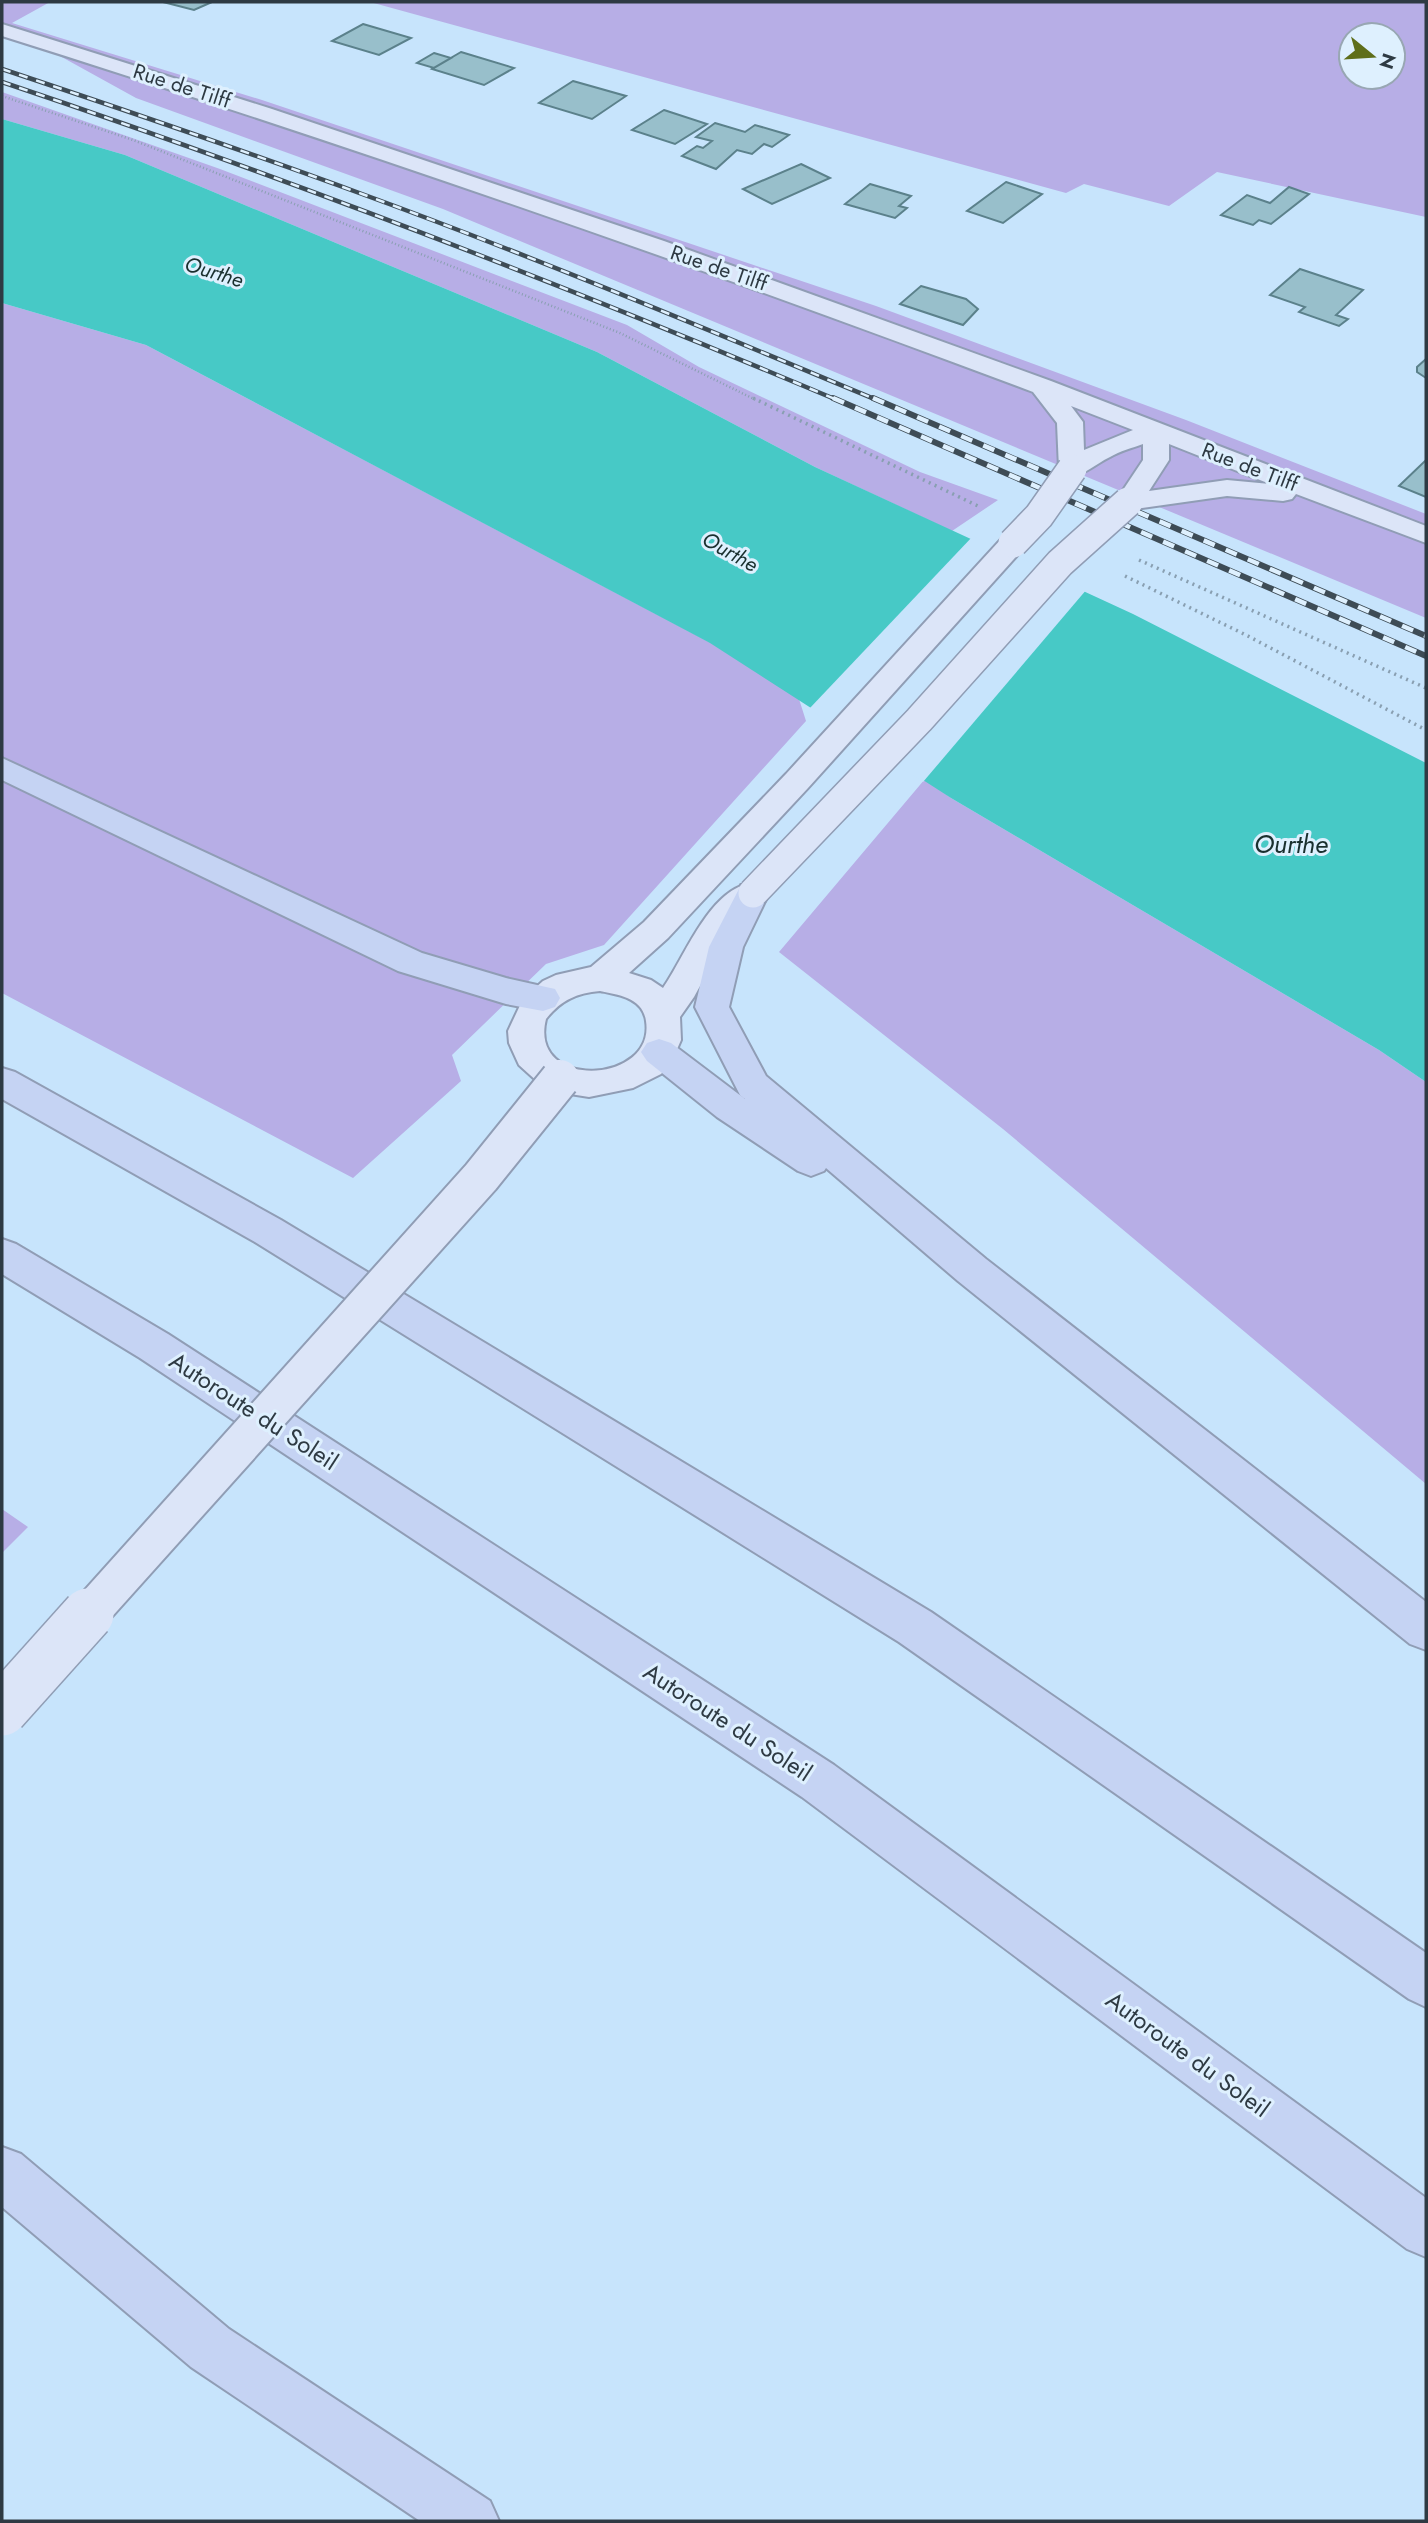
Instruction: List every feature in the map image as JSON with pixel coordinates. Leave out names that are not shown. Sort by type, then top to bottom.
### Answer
[{"type":"highway","points":[[2,768],[410,962],[506,991],[543,999]]},
{"type":"highway","points":[[753,893],[726,947],[712,1007],[753,1085],[972,1270],[1426,1629]]},
{"type":"highway","points":[[659,1052],[730,1107],[972,1270]]},
{"type":"highway","points":[[2,1082],[268,1231],[915,1627],[1426,1982]]},
{"type":"highway","name":"Autoroute du Soleil","points":[[2,1255],[154,1346],[818,1781],[1426,2230]]},
{"type":"highway","points":[[2,2173],[210,2348],[470,2521]]},
{"type":"main road","name":"Rue de Tilff","points":[[2,30],[410,159],[775,288],[1042,386],[1426,534]]},
{"type":"main road","points":[[1042,386],[1070,422],[1072,469]]},
{"type":"main road","points":[[600,979],[656,929],[797,780],[1039,516],[1072,469],[1116,444],[1156,430],[1156,460],[1128,502],[1060,563],[919,720],[753,893],[717,923],[682,988],[663,1015]]},
{"type":"main road","points":[[1128,502],[1227,488],[1323,496]]},
{"type":"main road","points":[[600,979],[628,984],[650,996],[663,1015],[666,1034],[659,1052],[642,1070],[617,1081],[588,1085],[560,1079],[541,1067],[529,1052],[524,1032],[529,1014],[543,999],[568,984],[600,979]]},
{"type":"main road","points":[[2,1710],[481,1177],[560,1079]]},
{"type":"path","points":[[2,96],[134,140],[620,333],[920,481],[979,507]]},
{"type":"path","points":[[1090,538],[1426,688]]},
{"type":"path","points":[[1124,576],[1246,635],[1426,730]]},
{"type":"shaded area","points":[[2,2],[50,2],[12,23],[262,100],[876,306],[1186,420],[1426,514],[1426,618],[443,209],[136,98],[2,24]]},
{"type":"shaded area","points":[[370,2],[1426,2],[1426,217],[1217,172],[1169,206],[1084,184],[1066,193]]},
{"type":"shaded area","points":[[2,92],[220,169],[627,325],[699,367],[920,472],[998,500],[952,531],[815,467],[597,352],[125,155],[2,119]]},
{"type":"shaded area","points":[[2,303],[146,345],[711,643],[799,699],[806,721],[604,945],[546,964],[452,1055],[461,1081],[353,1178],[2,993]]},
{"type":"shaded area","points":[[925,779],[951,798],[1379,1050],[1426,1082],[1426,1484],[1003,1129],[779,952]]},
{"type":"shaded area","points":[[2,1509],[28,1527],[2,1553]]},
{"type":"water","name":"Ourthe","points":[[2,119],[125,155],[597,352],[815,467],[1133,614],[1426,763],[1426,1082],[1379,1050],[951,798],[710,643],[146,345],[2,303]]},
{"type":"pier","points":[[973,536],[1087,589],[923,782],[809,709]]},
{"type":"building","points":[[163,2],[212,2],[194,10]]},
{"type":"building","points":[[363,24],[411,38],[379,55],[332,41]]},
{"type":"building","points":[[461,52],[514,68],[484,85],[432,69]]},
{"type":"building","points":[[434,53],[451,58],[434,68],[417,63]]},
{"type":"building","points":[[573,81],[626,96],[592,119],[539,103]]},
{"type":"building","points":[[664,110],[707,124],[675,144],[632,130]]},
{"type":"building","points":[[715,123],[745,132],[755,125],[789,135],[772,147],[764,144],[752,154],[737,150],[716,169],[682,156],[697,146],[703,148],[712,141],[696,137]]},
{"type":"building","points":[[801,164],[830,178],[772,204],[743,189]]},
{"type":"building","points":[[1006,182],[1042,194],[1003,223],[967,211]]},
{"type":"building","points":[[870,184],[911,196],[899,206],[907,208],[895,218],[845,204]]},
{"type":"building","points":[[1289,187],[1309,194],[1271,224],[1259,220],[1253,225],[1221,215],[1247,195],[1270,203]]},
{"type":"building","points":[[1300,269],[1363,290],[1336,315],[1348,319],[1339,326],[1299,312],[1305,307],[1270,295]]},
{"type":"building","points":[[921,286],[966,299],[978,309],[963,325],[900,304]]},
{"type":"building","points":[[1426,359],[1426,378],[1417,372],[1417,367]]},
{"type":"building","points":[[1426,460],[1426,497],[1399,486]]},
{"type":"railway","points":[[2,69],[427,218],[877,400]]},
{"type":"railway","points":[[2,82],[213,155],[422,233],[837,400]]},
{"type":"railway","points":[[833,398],[1426,656]]},
{"type":"railway","points":[[873,398],[1426,636]]}]
